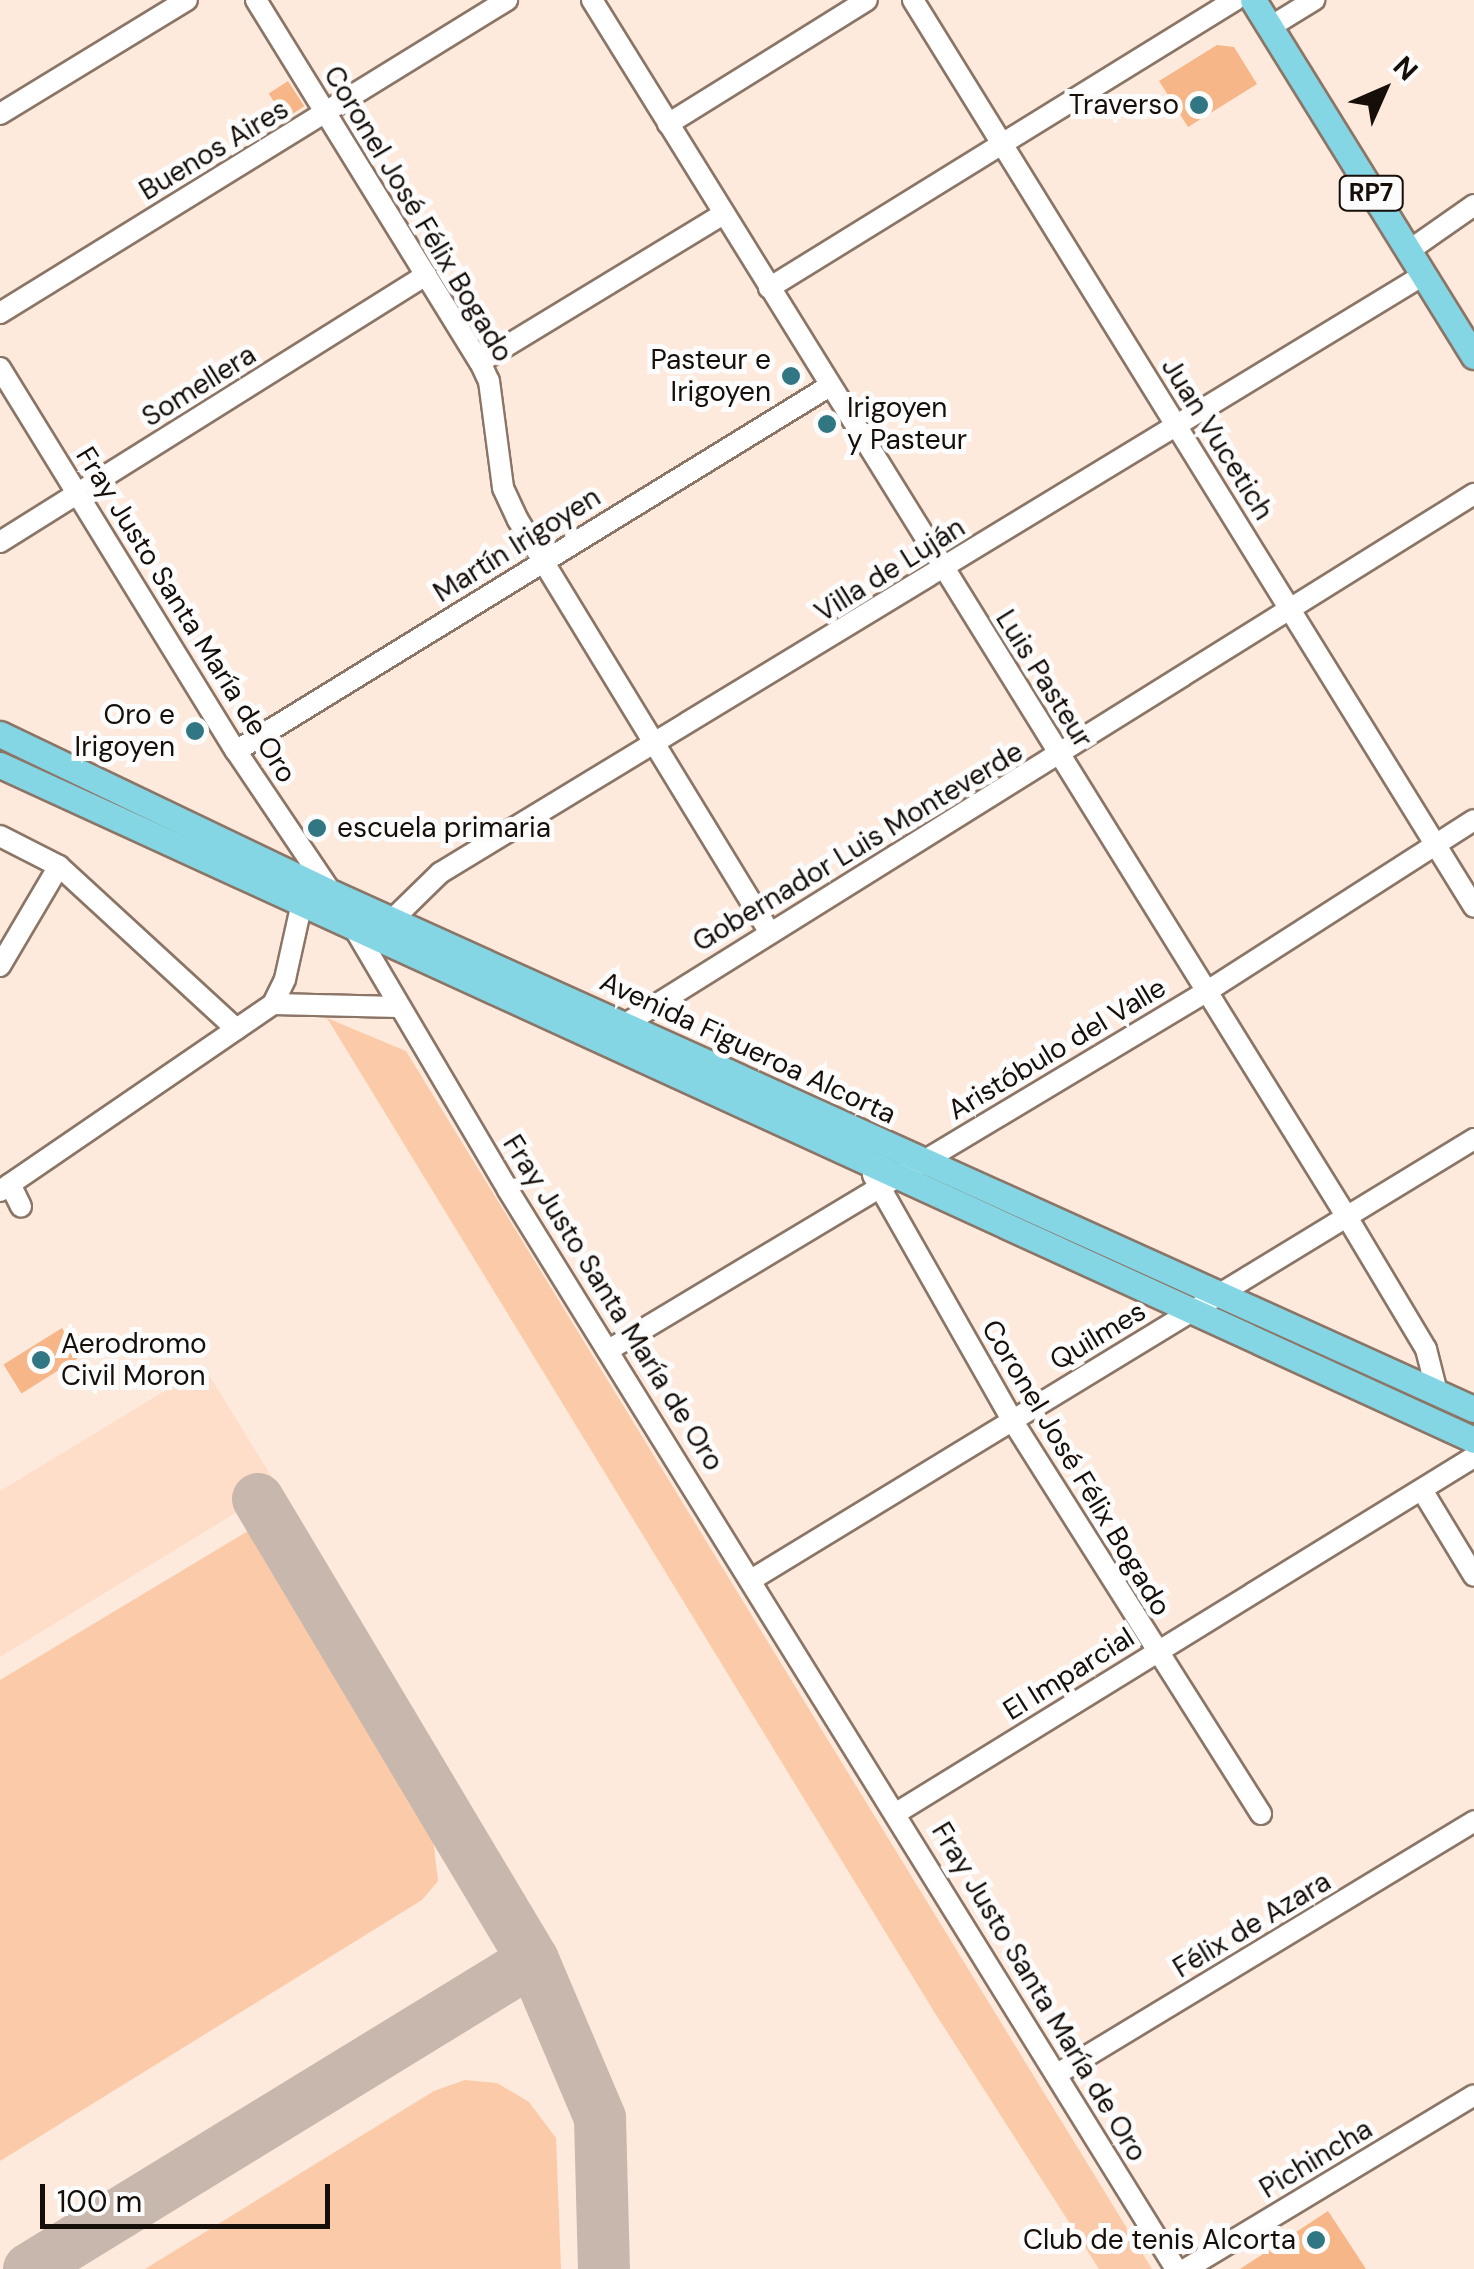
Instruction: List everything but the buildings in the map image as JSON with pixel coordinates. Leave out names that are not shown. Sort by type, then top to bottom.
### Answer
[{"type":"main road","name":"RP7","points":[[1253,0],[1474,356]]},
{"type":"main road","name":"Avenida Figueroa Alcorta","points":[[0,734],[304,893],[354,928],[881,1177],[1474,1440]]},
{"type":"main road","name":"Avenida Figueroa Alcorta","points":[[0,765],[304,893],[332,893],[394,919],[1474,1409]]},
{"type":"street","points":[[0,114],[187,0]]},
{"type":"street","name":"Coronel José Félix Bogado","points":[[256,0],[480,362],[489,381],[503,488],[541,562],[770,933]]},
{"type":"street","name":"Buenos Aires","points":[[0,313],[507,0]]},
{"type":"street","name":"Luis Pasteur","points":[[592,0],[828,387],[1347,1217],[1426,1349],[1437,1392]]},
{"type":"street","points":[[668,124],[867,0]]},
{"type":"street","name":"Juan Vucetich","points":[[913,0],[1474,907]]},
{"type":"street","points":[[769,288],[1236,0]]},
{"type":"street","points":[[1270,27],[1314,0]]},
{"type":"street","points":[[1407,252],[1474,206]]},
{"type":"street","points":[[480,362],[722,215]]},
{"type":"street","name":"Somellera","points":[[0,542],[426,275]]},
{"type":"street","name":"Villa de Luján","points":[[394,919],[426,882],[1422,276]]},
{"type":"street","name":"Fray Justo Santa María de Oro","points":[[0,368],[236,751],[354,928],[1176,2269]]},
{"type":"street","name":"Martín Irigoyen","points":[[236,751],[828,387]]},
{"type":"street","name":"Gobernador Luis Monteverde","points":[[627,1024],[1474,494]]},
{"type":"street","name":"Aristóbulo del Valle","points":[[612,1348],[881,1177],[921,1161],[1206,992],[1474,820]]},
{"type":"street","points":[[0,836],[59,866],[236,1029]]},
{"type":"street","points":[[0,966],[59,866]]},
{"type":"street","points":[[272,1004],[304,893]]},
{"type":"street","points":[[21,1207],[5,1188],[272,1004],[400,1007]]},
{"type":"street","name":"Quilmes","points":[[751,1580],[1474,1139]]},
{"type":"street","points":[[878,1141],[881,1177]]},
{"type":"street","name":"Coronel José Félix Bogado","points":[[881,1177],[1012,1420],[1261,1814]]},
{"type":"street","name":"El Imparcial","points":[[898,1812],[1474,1457]]},
{"type":"street","points":[[1422,1490],[1474,1576]]},
{"type":"street","name":"Félix de Azara","points":[[1057,2074],[1474,1821]]},
{"type":"street","name":"Pichincha","points":[[1186,2269],[1474,2094]]},
{"type":"shaded area","points":[[327,1018],[406,1051],[1152,2269],[1099,2269],[933,2010]]},
{"type":"shaded area","points":[[204,1367],[278,1487],[0,1657],[0,1491]]},
{"type":"shaded area","points":[[248,1531],[431,1821],[438,1881],[422,1900],[0,2161],[0,1680]]},
{"type":"shaded area","points":[[465,2080],[497,2083],[529,2102],[556,2138],[561,2269],[145,2269],[434,2091]]},
{"type":"taxiway","points":[[258,1499],[533,1960],[600,2118],[604,2269]]},
{"type":"taxiway","points":[[29,2269],[533,1960]]},
{"type":"place","name":"Traverso","points":[[1199,105]]},
{"type":"place","name":"Pasteur e Irigoyen","points":[[791,376]]},
{"type":"place","name":"Irigoyen y Pasteur","points":[[827,424]]},
{"type":"place","name":"Oro e Irigoyen","points":[[195,731]]},
{"type":"place","name":"escuela primaria","points":[[317,828]]},
{"type":"place","name":"Aerodromo Civil Moron","points":[[41,1360]]},
{"type":"place","name":"Club de tenis Alcorta","points":[[1316,2240]]}]
